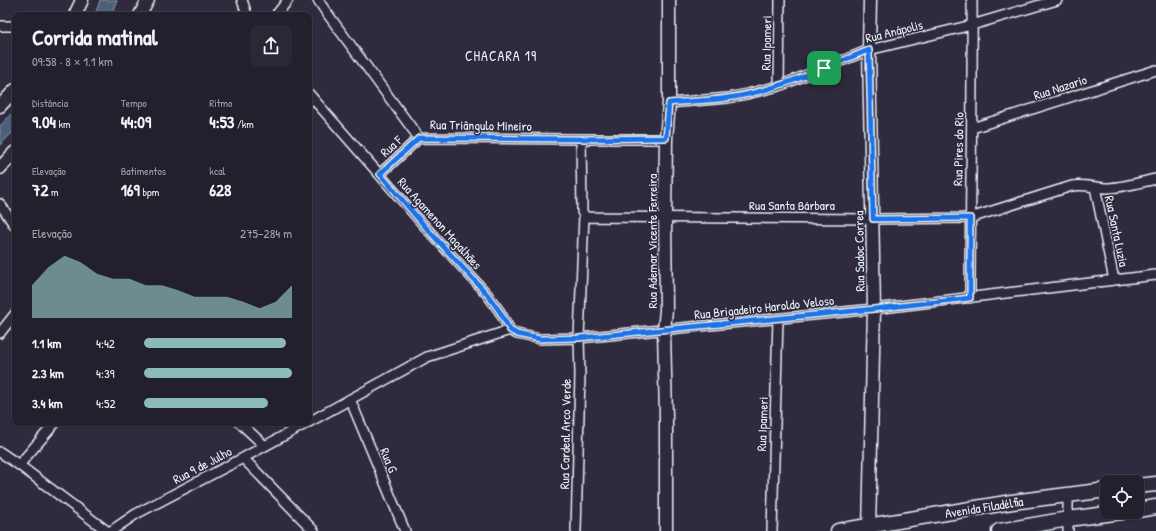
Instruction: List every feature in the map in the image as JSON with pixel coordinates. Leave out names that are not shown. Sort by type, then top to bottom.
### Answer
[{"type":"main road","points":[[1144,485],[1156,484]]},
{"type":"main road","name":"Avenida Filadélfia","points":[[838,531],[869,529],[1012,502],[1100,491]]},
{"type":"main road","points":[[1144,509],[1156,507]]},
{"type":"main road","name":"Avenida Filadélfia","points":[[999,531],[1068,525],[1100,517]]},
{"type":"street","points":[[77,12],[82,0]]},
{"type":"street","points":[[142,12],[148,0]]},
{"type":"street","points":[[242,0],[246,12]]},
{"type":"street","points":[[278,12],[288,0]]},
{"type":"street","name":"Rua Triângulo Mineiro","points":[[318,0],[419,138],[666,138]]},
{"type":"street","name":"Rua Ademar Vicente Ferreira","points":[[666,531],[664,330],[666,310],[665,217],[666,138],[669,103],[669,0]]},
{"type":"street","name":"Rua Ipameri","points":[[779,86],[780,0]]},
{"type":"street","name":"Rua Sadoc Correa","points":[[869,529],[874,309],[869,50],[870,0]]},
{"type":"street","name":"Rua Pires do Rio","points":[[970,298],[972,0]]},
{"type":"street","name":"Rua Anápolis","points":[[669,103],[728,98],[779,86],[869,50],[972,25],[1057,0]]},
{"type":"street","points":[[0,26],[12,26]]},
{"type":"street","name":"Rua Nazario","points":[[972,128],[1156,70]]},
{"type":"street","points":[[0,106],[12,93]]},
{"type":"street","name":"Rua Agamenon Magalhães","points":[[312,97],[429,231],[487,294],[514,332]]},
{"type":"street","name":"Rua F","points":[[380,174],[419,138]]},
{"type":"street","points":[[581,139],[583,214]]},
{"type":"street","points":[[0,168],[12,155]]},
{"type":"street","name":"Rua Santa Bárbara","points":[[583,214],[587,217],[873,219],[970,218],[1072,186],[1083,185],[1111,188],[1156,179]]},
{"type":"street","name":"Rua Santa Luzia","points":[[1094,187],[1114,280]]},
{"type":"street","points":[[0,204],[12,222]]},
{"type":"street","name":"Rua Cardeal Arco Verde","points":[[576,531],[580,375],[579,338],[583,214]]},
{"type":"street","name":"Rua Brigadeiro Haroldo Veloso","points":[[514,332],[540,339],[579,338],[874,309],[1156,275]]},
{"type":"street","points":[[0,333],[12,318]]},
{"type":"street","name":"Rua Ipameri","points":[[772,531],[778,318]]},
{"type":"street","name":"Rua 9 de Julho","points":[[312,420],[427,357],[514,332]]},
{"type":"street","name":"Rua G","points":[[350,400],[405,531]]},
{"type":"street","points":[[19,464],[52,426]]},
{"type":"street","points":[[243,426],[265,446]]},
{"type":"street","name":"Rua 9 de Julho","points":[[111,531],[136,514],[301,426]]},
{"type":"street","points":[[0,452],[19,464],[107,531]]},
{"type":"street","points":[[243,458],[314,531]]},
{"type":"street","points":[[1068,494],[1068,525]]},
{"type":"water","points":[[100,0],[117,0],[112,12],[96,12]]},
{"type":"water","points":[[12,113],[12,133],[0,145],[0,126]]},
{"type":"district","name":"CHACARA 19","points":[[501,56]]},
{"type":"route","points":[[869,50],[873,219],[970,218],[970,298],[579,338],[540,339],[517,334],[510,330],[500,312],[487,294],[429,231],[380,174],[419,138],[666,138],[669,103],[728,98],[748,94],[779,86],[824,68],[869,50]]}]
